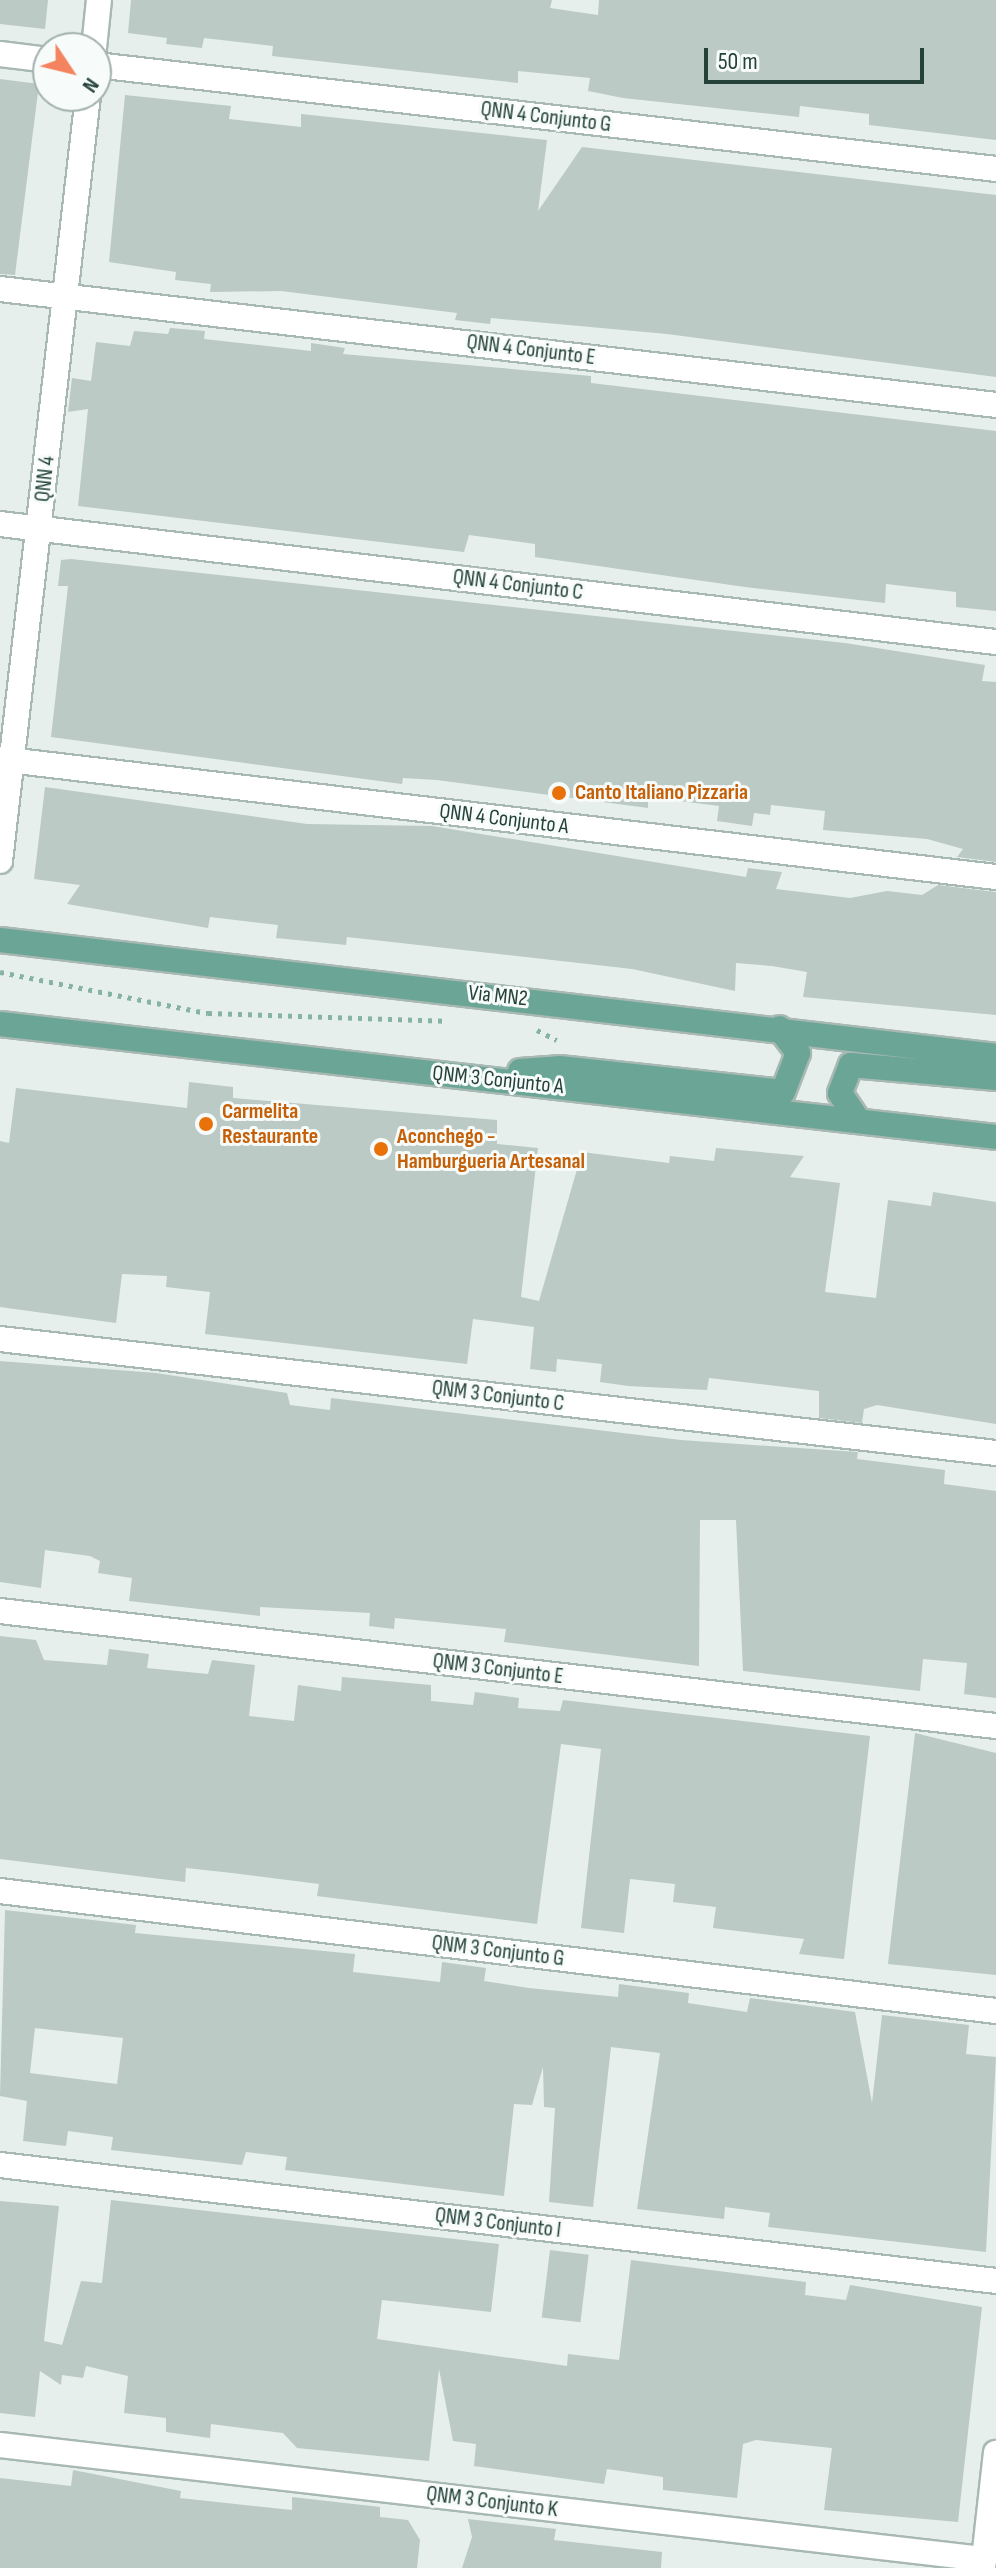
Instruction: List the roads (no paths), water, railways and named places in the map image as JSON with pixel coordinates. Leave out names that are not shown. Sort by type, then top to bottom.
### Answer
[{"type":"main road","name":"Via MN2","points":[[0,940],[779,1028],[996,1056]]},
{"type":"main road","name":"QNM 3 Conjunto A","points":[[0,1024],[996,1137]]},
{"type":"main road","points":[[466,1076],[559,1068],[783,1092],[798,1053],[779,1028]]},
{"type":"main road","points":[[858,1120],[840,1093],[851,1065],[996,1078]]},
{"type":"street","points":[[96,32],[99,0]]},
{"type":"street","points":[[0,54],[32,58]]},
{"type":"street","name":"QNN 4 Conjunto G","points":[[112,67],[996,169]]},
{"type":"street","name":"QNN 4","points":[[0,861],[6,760],[39,529],[86,112]]},
{"type":"street","name":"QNN 4 Conjunto E","points":[[0,289],[996,405]]},
{"type":"street","name":"QNN 4 Conjunto C","points":[[0,524],[996,642]]},
{"type":"street","name":"QNN 4 Conjunto A","points":[[6,760],[996,877]]},
{"type":"street","name":"QNM 3 Conjunto C","points":[[0,1339],[996,1453]]},
{"type":"street","name":"QNM 3 Conjunto E","points":[[0,1611],[996,1726]]},
{"type":"street","name":"QNM 3 Conjunto G","points":[[0,1891],[996,2011]]},
{"type":"street","name":"QNM 3 Conjunto I","points":[[0,2165],[996,2281]]},
{"type":"street","name":"QNM 3 Conjunto K","points":[[0,2445],[984,2563]]},
{"type":"street","points":[[984,2563],[996,2453]]},
{"type":"place","name":"Canto Italiano Pizzaria","points":[[559,793]]},
{"type":"place","name":"Carmelita Restaurante","points":[[206,1124]]},
{"type":"place","name":"Aconchego - Hamburgueria Artesanal","points":[[381,1149]]}]
